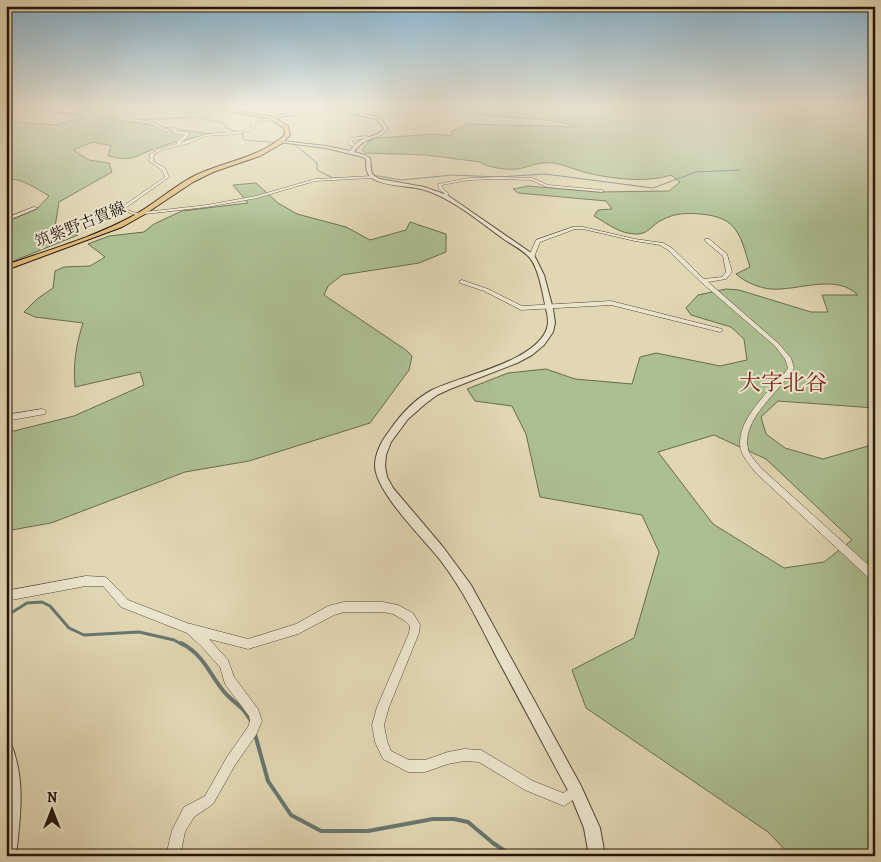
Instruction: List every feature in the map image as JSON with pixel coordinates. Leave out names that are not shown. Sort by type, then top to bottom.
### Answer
[{"type":"main road","name":"筑紫野古賀線","points":[[6,268],[96,235],[143,213],[187,183],[217,169],[260,155],[275,146]]},
{"type":"street","points":[[174,146],[157,150],[152,154],[151,158],[155,164],[164,170],[167,177],[121,209],[136,214],[206,206],[240,200],[315,180],[372,177],[424,188],[445,196],[532,256],[538,264],[550,307],[551,323],[550,332],[541,344],[505,365],[435,393],[418,405],[384,443],[380,460],[382,476],[389,490],[448,559],[467,589],[576,791],[592,828],[597,856]]},
{"type":"street","points":[[319,146],[354,149],[368,159],[369,172],[372,177]]},
{"type":"street","points":[[445,196],[447,194],[441,189],[440,184],[488,178],[532,179],[547,186],[602,191]]},
{"type":"street","points":[[6,220],[36,208]]},
{"type":"street","points":[[532,256],[538,241],[575,228],[589,228],[665,246],[777,345],[788,358],[791,368],[788,375],[754,414],[745,428],[745,450],[758,470],[875,578]]},
{"type":"street","points":[[703,281],[724,278],[729,272],[724,255],[708,240]]},
{"type":"street","points":[[462,282],[486,290],[521,308],[611,303],[720,330]]},
{"type":"street","points":[[6,418],[42,412]]},
{"type":"street","points":[[6,596],[86,581],[105,582],[125,604],[187,628],[248,644],[298,629],[332,610],[344,607],[383,607],[394,609],[409,617],[415,625],[414,633],[395,681],[382,707],[378,725],[381,742],[387,755],[408,766],[425,766],[464,755],[482,756],[529,786],[564,800],[576,791]]},
{"type":"street","points":[[173,856],[180,830],[189,812],[209,800],[256,721],[254,713],[228,680],[224,664],[206,643],[187,628]]},
{"type":"street","points":[[6,749],[10,766],[14,804],[8,856]]},
{"type":"green space","points":[[6,146],[82,146],[73,150],[89,160],[109,163],[112,172],[59,202],[55,227],[78,235],[6,264],[6,222],[37,209],[49,196],[23,182],[6,179]]},
{"type":"green space","points":[[111,146],[163,146],[136,157],[125,159],[108,156]]},
{"type":"green space","points":[[365,146],[875,146],[875,408],[778,401],[761,417],[766,434],[785,448],[823,459],[875,444],[875,856],[791,856],[768,832],[586,708],[572,670],[634,638],[659,552],[642,515],[540,497],[526,434],[512,406],[475,401],[467,389],[508,373],[546,369],[575,379],[632,384],[640,357],[656,353],[720,366],[747,360],[744,339],[731,327],[691,315],[686,308],[698,295],[726,289],[739,290],[811,312],[828,312],[822,295],[858,295],[839,285],[816,284],[771,289],[748,282],[736,274],[750,267],[740,237],[730,224],[713,216],[700,214],[676,215],[659,222],[644,233],[630,234],[614,228],[594,216],[598,210],[612,209],[606,201],[518,193],[513,189],[528,186],[597,192],[669,191],[680,182],[671,175],[651,179],[619,178],[588,173],[555,163],[541,163],[509,169],[493,167],[480,162],[426,155],[366,153],[362,150]],"holes":[[[714,435],[766,459],[852,540],[824,562],[784,568],[713,524],[658,452]]]},
{"type":"green space","points":[[256,183],[278,203],[297,214],[346,227],[370,240],[406,230],[410,222],[446,234],[446,252],[419,263],[342,275],[328,286],[324,295],[406,350],[412,356],[409,370],[370,423],[249,461],[185,472],[51,523],[6,531],[6,433],[74,416],[144,385],[140,372],[75,387],[74,370],[83,323],[35,317],[24,312],[37,299],[53,288],[55,271],[64,267],[90,266],[105,257],[88,244],[109,236],[144,232],[154,224],[182,211],[248,203],[233,185]]},
{"type":"waterway","points":[[297,146],[317,163],[317,170],[333,178],[379,176],[401,180],[453,175],[498,177],[545,174],[653,188],[696,172],[740,170]]},
{"type":"waterway","points":[[6,616],[27,603],[42,602],[50,606],[69,628],[84,635],[139,632],[174,640],[183,645]]},
{"type":"waterway","points":[[181,643],[202,660],[221,688],[243,709],[251,721]]},
{"type":"waterway","points":[[255,734],[268,781],[291,815],[321,831],[368,831],[433,819],[454,819],[468,822],[493,843],[513,856]]},
{"type":"district","name":"大字北谷","points":[[783,382]]}]
